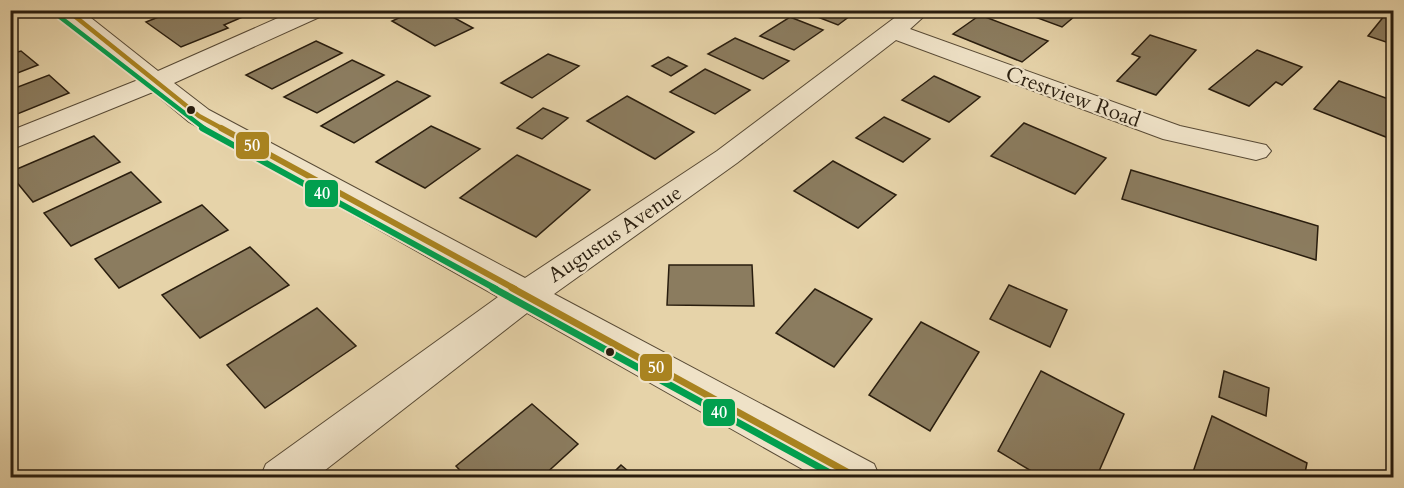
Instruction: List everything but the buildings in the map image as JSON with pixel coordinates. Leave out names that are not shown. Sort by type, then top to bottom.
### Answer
[{"type":"street","points":[[66,10],[200,116],[859,477]]},
{"type":"street","points":[[10,141],[155,82],[316,10]]},
{"type":"street","name":"Augustus Avenue","points":[[281,477],[526,295],[727,157],[920,10]]},
{"type":"street","name":"Crestview Road","points":[[893,31],[1173,133],[1256,151]]},
{"type":"transit line","name":"50","points":[[67,10],[199,116],[858,478]]},
{"type":"transit line","name":"40","points":[[60,17],[195,124],[839,478]]}]
